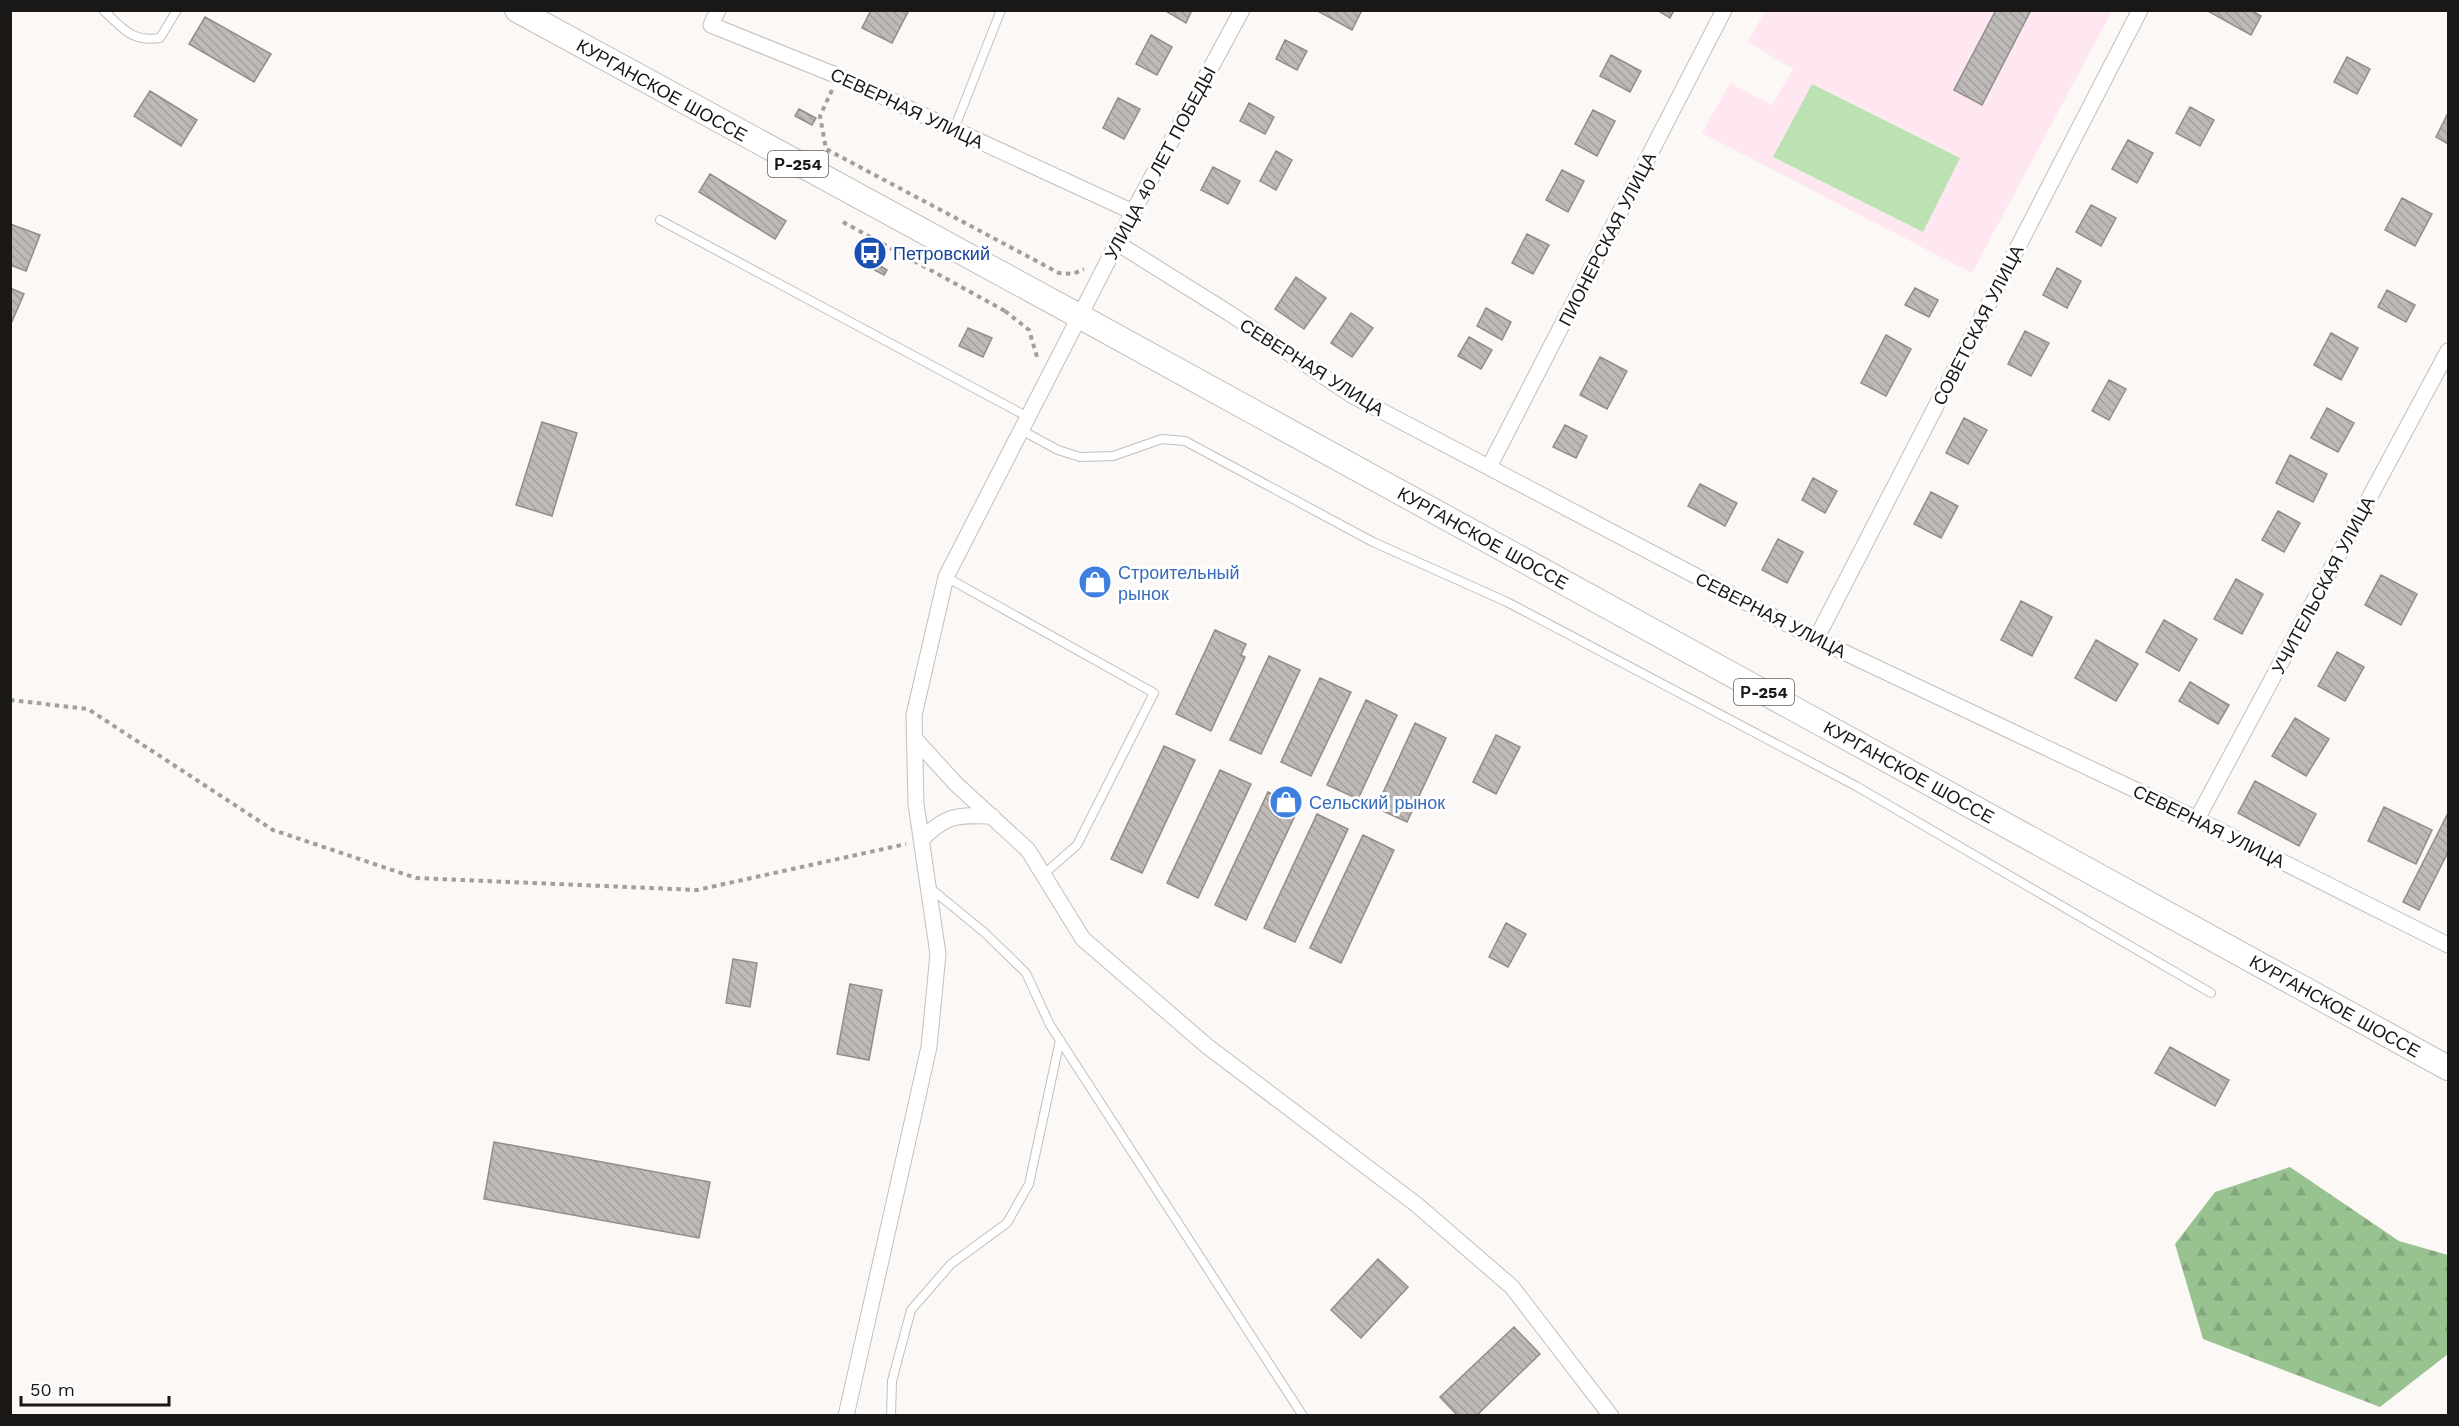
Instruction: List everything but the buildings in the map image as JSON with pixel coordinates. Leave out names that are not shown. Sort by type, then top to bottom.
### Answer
[{"type":"main road","name":"КУРГАНСКОЕ ШОССЕ","points":[[517,10],[2448,1068]]},
{"type":"street","name":"СЕВЕРНАЯ УЛИЦА","points":[[718,10],[711,25],[838,76],[1133,212]]},
{"type":"street","name":"УЛИЦА 40 ЛЕТ ПОБЕДЫ","points":[[846,1416],[929,1047],[938,954],[916,804],[914,715],[946,577],[1133,212],[1242,10]]},
{"type":"street","name":"ПИОНЕРСКАЯ УЛИЦА","points":[[1489,467],[1724,10]]},
{"type":"street","name":"СОВЕТСКАЯ УЛИЦА","points":[[1816,639],[2140,10]]},
{"type":"street","name":"СЕВЕРНАЯ УЛИЦА","points":[[1117,243],[1353,396],[1816,639],[2197,819],[2448,945]]},
{"type":"street","name":"УЧИТЕЛЬСКАЯ УЛИЦА","points":[[2197,819],[2448,351]]},
{"type":"street","points":[[915,739],[956,784],[1028,850],[1083,939],[1207,1046],[1417,1205],[1512,1287],[1611,1416]]},
{"type":"street","points":[[921,840],[936,824],[958,815],[992,816]]},
{"type":"lane","points":[[103,10],[131,35],[145,40],[160,38],[177,10]]},
{"type":"lane","points":[[954,129],[1001,10]]},
{"type":"lane","points":[[660,220],[1024,423],[1058,450],[1080,457],[1113,456],[1162,439],[1185,441],[1373,542],[1507,602],[1846,781],[2211,993]]},
{"type":"lane","points":[[946,577],[1154,693],[1077,845],[1044,873]]},
{"type":"lane","points":[[928,886],[985,933],[1026,973],[1050,1025],[1302,1416]]},
{"type":"lane","points":[[891,1416],[892,1381],[911,1310],[951,1264],[1007,1223],[1029,1184],[1060,1040]]},
{"type":"path","points":[[838,76],[820,116],[826,149],[1059,273],[1073,274],[1089,267]]},
{"type":"path","points":[[843,222],[1006,309],[1029,330],[1044,386]]},
{"type":"path","points":[[10,700],[88,709],[273,830],[417,878],[698,890],[921,840]]},
{"type":"shaded area","points":[[1765,11],[2112,11],[1972,273],[1702,133],[1730,83],[1772,105],[1793,69],[1748,42]]},
{"type":"green space","points":[[1812,84],[1960,158],[1923,232],[1773,157]]},
{"type":"green space","points":[[2290,1167],[2399,1241],[2448,1255],[2448,1354],[2380,1407],[2203,1339],[2175,1244],[2215,1192]]},
{"type":"place","name":"Петровский","points":[[870,253]]},
{"type":"place","name":"Строительный рынок","points":[[1095,582]]},
{"type":"place","name":"Сельский рынок","points":[[1286,802]]}]
